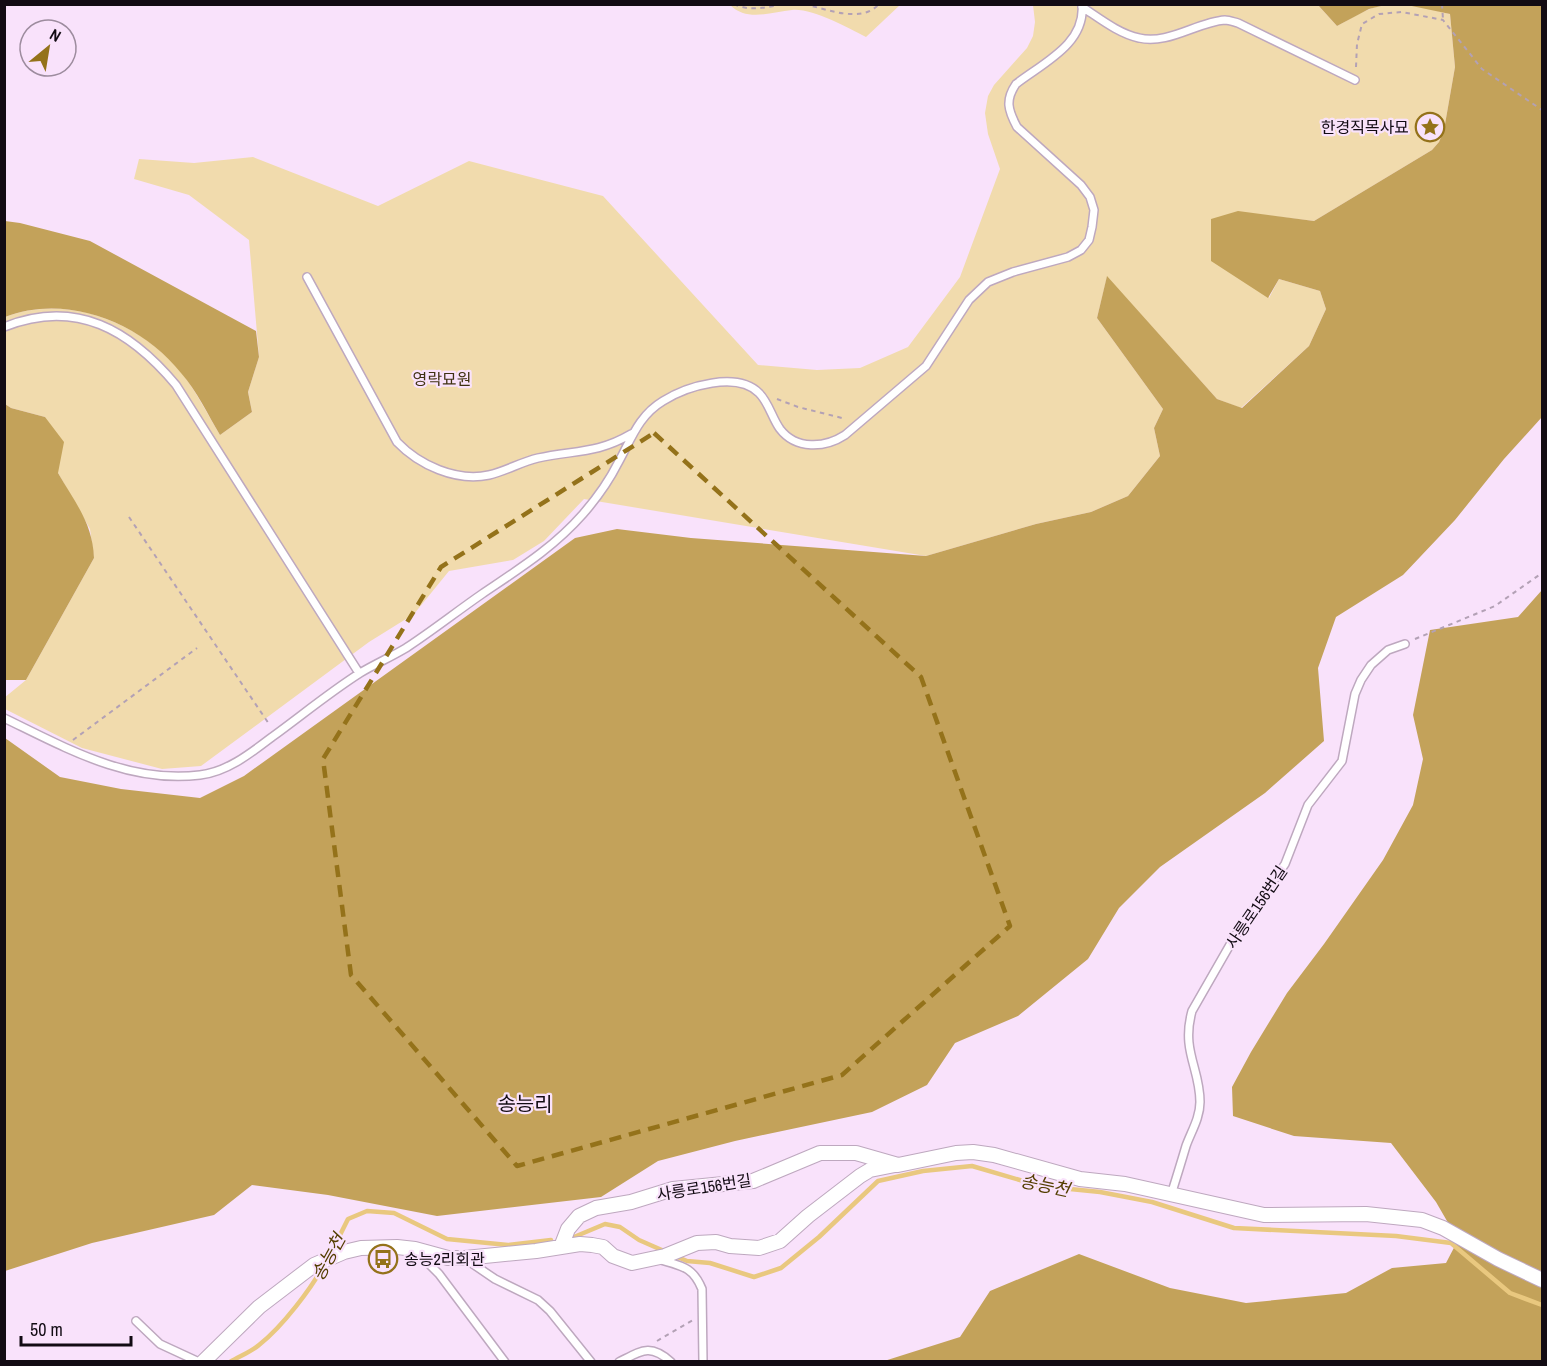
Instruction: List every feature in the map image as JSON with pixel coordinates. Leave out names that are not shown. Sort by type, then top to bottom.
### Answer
[{"type":"street","name":"사릉로156번길","points":[[660,1257],[697,1243],[716,1242],[729,1246],[759,1248],[769,1246],[780,1241],[808,1216],[870,1170],[956,1153],[973,1152],[994,1155],[1080,1179],[1125,1184],[1264,1215],[1366,1214],[1422,1220],[1443,1228],[1497,1259],[1542,1281]]},
{"type":"street","name":"사릉로156번길","points":[[561,1247],[568,1229],[579,1216],[596,1209],[631,1202],[673,1189],[753,1181],[820,1154],[856,1153],[898,1165]]},
{"type":"street","points":[[201,1362],[259,1307],[314,1265],[344,1252],[380,1247],[415,1249],[448,1258],[465,1258],[592,1245],[603,1247],[613,1256],[632,1263],[660,1257]]},
{"type":"lane","points":[[1082,6],[1113,26],[1146,40],[1161,39],[1225,20],[1238,23],[1355,80]]},
{"type":"lane","points":[[4,718],[101,764],[164,776],[184,776],[218,771],[253,751],[359,673],[404,648],[545,552],[583,514],[598,495],[642,419],[652,409],[674,396],[720,381],[742,383],[762,395],[780,429],[790,439],[800,443],[824,444],[835,441],[927,366],[969,300],[988,282],[1012,272],[1068,257],[1081,250],[1089,240],[1094,210],[1090,197],[1082,184],[1017,127],[1007,102],[1016,84],[1068,44],[1077,34],[1082,20],[1082,6]]},
{"type":"lane","points":[[307,277],[397,442],[416,459],[450,473],[480,476],[538,458],[600,448],[633,433]]},
{"type":"lane","points":[[4,327],[38,316],[53,314],[70,316],[111,329],[144,350],[176,386],[359,673]]},
{"type":"lane","name":"사릉로156번길","points":[[1171,1195],[1200,1105],[1200,1093],[1188,1051],[1189,1021],[1192,1011],[1234,936],[1285,864],[1308,804],[1342,761],[1355,694],[1361,680],[1371,665],[1388,650],[1405,644]]},
{"type":"lane","points":[[415,1249],[439,1274],[505,1362]]},
{"type":"lane","points":[[660,1257],[693,1272],[702,1290],[703,1362]]},
{"type":"lane","points":[[465,1258],[495,1279],[538,1300],[550,1311],[591,1362]]},
{"type":"lane","points":[[136,1322],[160,1344],[201,1362]]},
{"type":"lane","points":[[620,1362],[644,1349],[653,1350],[671,1362]]},
{"type":"path","points":[[734,4],[742,8],[755,9],[784,4]]},
{"type":"path","points":[[804,4],[857,15],[868,13],[879,4]]},
{"type":"path","points":[[1442,4],[1443,20],[1482,69],[1542,110]]},
{"type":"path","points":[[1355,80],[1357,44],[1362,24],[1379,14],[1402,12],[1443,20]]},
{"type":"path","points":[[753,388],[798,407],[838,418],[862,421]]},
{"type":"path","points":[[129,517],[276,734]]},
{"type":"path","points":[[1405,644],[1495,606],[1542,573]]},
{"type":"path","points":[[64,747],[197,648]]},
{"type":"path","points":[[644,1349],[703,1314]]},
{"type":"highlighted area","points":[[654,433],[921,677],[1010,926],[842,1075],[517,1166],[351,975],[323,759],[441,567]]},
{"type":"green space","name":"영락묘원","points":[[1393,4],[1418,6],[1450,14],[1455,67],[1444,130],[1439,142],[1432,150],[1314,221],[1238,212],[1269,298],[1279,279],[1320,291],[1326,309],[1309,346],[1241,408],[1217,399],[1107,277],[1097,318],[1163,409],[1154,428],[1160,456],[1128,496],[1091,512],[1036,524],[926,556],[584,499],[544,541],[513,560],[449,571],[414,614],[369,642],[201,766],[162,769],[82,748],[5,709],[4,698],[26,680],[94,558],[90,529],[58,473],[45,417],[11,408],[5,404],[5,317],[29,310],[53,308],[101,317],[124,326],[164,354],[186,379],[220,435],[252,412],[248,392],[259,357],[249,240],[189,195],[134,179],[139,159],[194,163],[253,157],[378,206],[469,161],[603,196],[758,365],[817,370],[860,368],[908,347],[960,277],[1000,169],[988,134],[985,113],[988,96],[994,85],[1027,48],[1033,36],[1035,22],[1033,5],[1318,5],[1337,26],[1372,8]]},
{"type":"green space","points":[[730,5],[900,5],[866,37],[830,19],[809,12],[792,10],[752,15]]},
{"type":"shaded area","points":[[1318,5],[1385,5],[1369,9],[1337,26]]},
{"type":"shaded area","points":[[1407,5],[1542,5],[1542,417],[1504,459],[1455,520],[1403,575],[1336,617],[1318,668],[1324,741],[1265,793],[1160,867],[1119,908],[1088,959],[1018,1016],[955,1043],[927,1085],[872,1112],[735,1141],[658,1161],[601,1197],[437,1216],[328,1195],[252,1185],[214,1215],[92,1243],[5,1271],[5,738],[60,777],[121,789],[200,798],[244,776],[575,538],[617,529],[691,538],[926,556],[1036,524],[1091,512],[1128,496],[1160,456],[1154,428],[1163,409],[1097,318],[1107,276],[1217,399],[1242,408],[1309,346],[1326,309],[1320,291],[1279,279],[1268,298],[1211,261],[1211,219],[1238,211],[1314,221],[1432,150],[1439,142],[1444,130],[1455,67],[1450,14]]},
{"type":"shaded area","points":[[5,221],[90,241],[256,331],[259,357],[248,392],[252,412],[220,435],[192,387],[164,355],[145,339],[101,317],[53,308],[28,310],[5,317]]},
{"type":"shaded area","points":[[5,404],[11,408],[45,417],[64,442],[58,473],[87,524],[94,558],[26,680],[5,680]]},
{"type":"shaded area","points":[[1542,590],[1542,1361],[881,1362],[960,1337],[990,1291],[1079,1254],[1170,1288],[1246,1303],[1346,1293],[1392,1268],[1446,1263],[1458,1240],[1436,1202],[1391,1143],[1294,1136],[1233,1116],[1232,1087],[1287,993],[1383,860],[1413,805],[1423,759],[1413,715],[1430,630],[1518,617]]},
{"type":"waterway","name":"송능천","points":[[675,1256],[687,1261],[710,1263],[754,1277],[781,1268],[819,1237],[878,1181],[923,1171],[972,1166],[1040,1186],[1100,1192],[1152,1202],[1234,1228],[1396,1236],[1451,1243],[1510,1293],[1542,1305]]},
{"type":"waterway","name":"송능천","points":[[331,1253],[348,1219],[367,1211],[394,1213],[447,1239],[508,1245],[551,1240]]},
{"type":"waterway","name":"송능천","points":[[574,1237],[605,1224],[620,1227],[639,1240],[664,1251]]},
{"type":"waterway","name":"송능천","points":[[230,1362],[256,1347],[287,1318],[325,1263]]},
{"type":"place","name":"한경직목사묘","points":[[1430,127]]},
{"type":"place","name":"송능2리회관","points":[[383,1259]]},
{"type":"district","name":"송능리","points":[[525,1103]]}]
